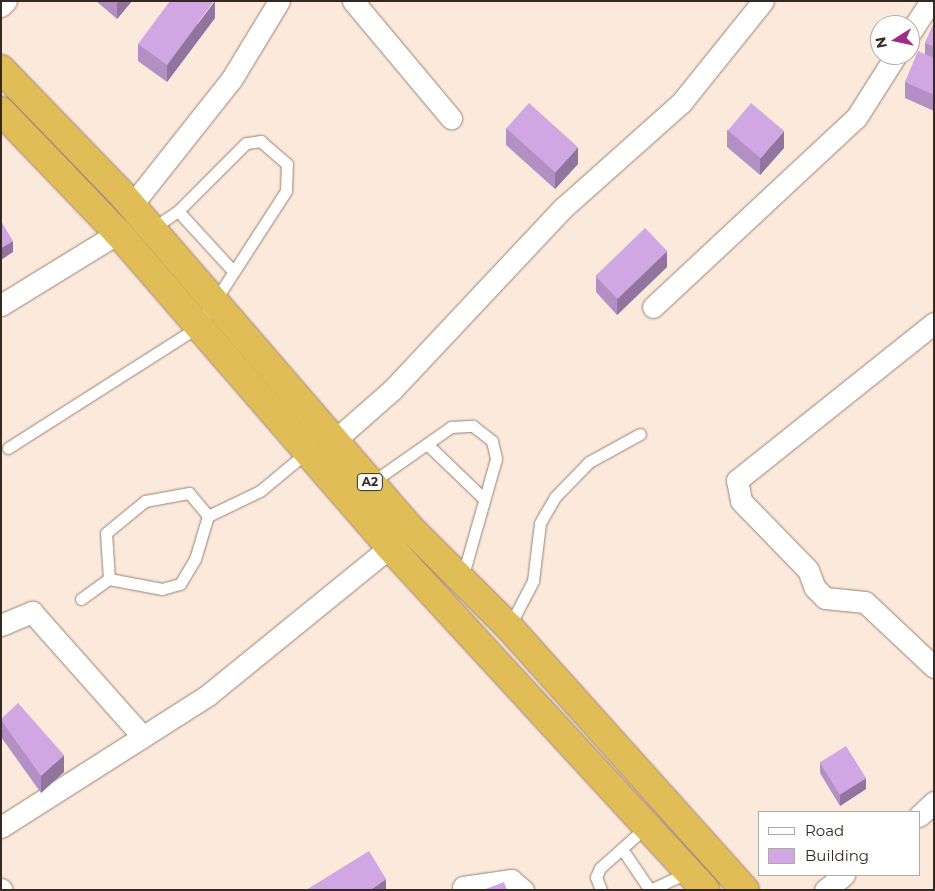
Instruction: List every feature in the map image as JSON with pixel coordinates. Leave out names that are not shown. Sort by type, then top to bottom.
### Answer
[{"type":"highway","name":"A2","points":[[1,69],[151,228],[371,483],[461,583],[509,627],[745,890]]},
{"type":"highway","name":"A2","points":[[6,124],[118,233],[390,547],[697,881]]},
{"type":"street","points":[[1,6],[6,1]]},
{"type":"street","points":[[131,206],[231,80],[279,1]]},
{"type":"street","points":[[352,1],[451,118]]},
{"type":"street","points":[[334,441],[393,389],[563,208],[681,103],[763,1]]},
{"type":"street","points":[[920,18],[931,1]]},
{"type":"street","points":[[653,308],[856,118],[890,65]]},
{"type":"street","points":[[1,305],[118,233]]},
{"type":"street","points":[[934,323],[736,480],[741,501],[808,570],[815,588],[825,598],[865,602],[934,667]]},
{"type":"street","points":[[1,827],[208,695],[390,547]]},
{"type":"street","points":[[1,625],[32,612],[143,737]]},
{"type":"street","points":[[920,815],[934,802]]},
{"type":"street","points":[[825,890],[843,876]]},
{"type":"street","points":[[463,887],[512,880],[523,890]]},
{"type":"lane","points":[[8,448],[198,327],[213,301],[286,191],[287,164],[276,151],[261,141],[246,143],[178,211],[151,228]]},
{"type":"lane","points":[[178,211],[233,271]]},
{"type":"lane","points":[[371,483],[451,428],[464,424],[473,426],[492,442],[496,459],[483,498],[461,583]]},
{"type":"lane","points":[[509,627],[533,581],[540,523],[555,497],[590,462],[640,434]]},
{"type":"lane","points":[[428,445],[483,498]]},
{"type":"lane","points":[[81,599],[109,579],[162,589],[180,584],[195,559],[208,516],[260,492],[306,452]]},
{"type":"lane","points":[[109,579],[106,533],[145,500],[189,493],[208,516]]},
{"type":"lane","points":[[601,890],[597,873],[647,826]]},
{"type":"lane","points":[[622,848],[650,890],[697,881]]},
{"type":"building","points":[[170,1],[214,1],[167,65],[138,44]]},
{"type":"building","points":[[934,23],[934,47],[925,43]]},
{"type":"building","points":[[920,52],[934,58],[934,95],[905,82],[912,65],[920,65]]},
{"type":"building","points":[[529,103],[578,147],[555,172],[506,128]]},
{"type":"building","points":[[751,103],[784,131],[761,158],[728,131]]},
{"type":"building","points":[[1,221],[13,241],[1,248]]},
{"type":"building","points":[[645,228],[667,251],[618,299],[595,276]]},
{"type":"building","points":[[18,703],[64,755],[41,776],[1,720]]},
{"type":"building","points":[[846,746],[866,778],[840,795],[820,762]]},
{"type":"building","points":[[369,851],[386,879],[370,890],[306,890]]},
{"type":"building","points":[[504,882],[507,890],[483,890]]}]
